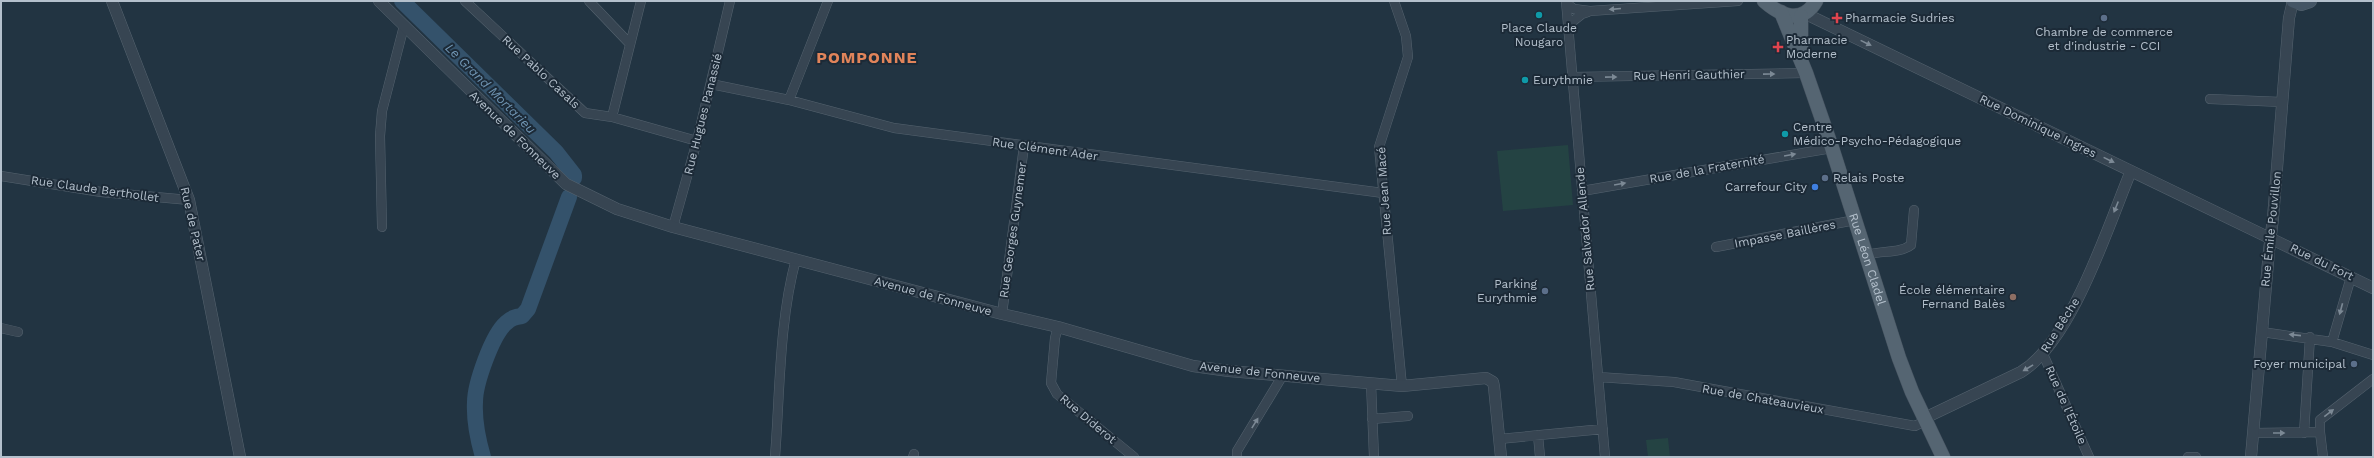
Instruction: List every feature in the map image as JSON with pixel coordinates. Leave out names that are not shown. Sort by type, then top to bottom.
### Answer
[{"type":"main road","points":[[1764,1],[1781,12],[1794,16],[1803,15],[1816,1]]},
{"type":"main road","points":[[2293,1],[2301,4],[2310,1]]},
{"type":"main road","name":"Rue Léon Cladel","points":[[1781,12],[1801,59],[1832,148],[1899,358],[1925,420],[1943,457]]},
{"type":"main road","name":"Rue Léon Cladel","points":[[1801,59],[1803,15]]},
{"type":"street","name":"Rue de Pater","points":[[112,1],[190,200],[240,457]]},
{"type":"street","name":"Avenue de Fonneuve","points":[[379,1],[566,184],[617,209],[673,227],[1002,314],[1058,327],[1193,366],[1229,371],[1402,386],[1486,378],[1492,382],[1494,387],[1501,457]]},
{"type":"street","name":"Rue Pablo Casals","points":[[466,1],[585,113],[612,117],[698,141]]},
{"type":"street","points":[[589,1],[630,44]]},
{"type":"street","points":[[612,117],[641,1]]},
{"type":"street","name":"Rue Hugues Panassié","points":[[673,227],[698,141],[730,1]]},
{"type":"street","points":[[790,100],[828,1]]},
{"type":"street","name":"Rue Jean Macé","points":[[1394,1],[1406,36],[1408,57],[1379,147],[1402,386]]},
{"type":"street","points":[[1566,2],[1574,9],[1590,11],[1738,1]]},
{"type":"street","name":"Rue Émile Pouvillon","points":[[2251,457],[2289,18],[2293,1]]},
{"type":"street","name":"Rue Salvador Allende","points":[[1566,2],[1605,457]]},
{"type":"street","points":[[1568,25],[1582,14],[1590,11]]},
{"type":"street","name":"Rue Dominique Ingres","points":[[1803,15],[2271,237]]},
{"type":"street","points":[[382,227],[380,136],[382,111],[404,26]]},
{"type":"street","name":"Rue Henri Gauthier","points":[[1572,78],[1806,73]]},
{"type":"street","name":"Rue Clément Ader","points":[[711,84],[790,100],[894,128],[1383,193]]},
{"type":"street","points":[[2210,99],[2282,102]]},
{"type":"street","name":"Rue Georges Guynemer","points":[[1002,314],[1024,146]]},
{"type":"street","name":"Rue de la Fraternité","points":[[1582,191],[1832,148]]},
{"type":"street","name":"Rue Bêche","points":[[1925,420],[1931,415],[2021,372],[2034,364],[2043,354],[2082,288],[2131,171]]},
{"type":"street","name":"Rue Claude Berthollet","points":[[1,176],[101,192],[190,200]]},
{"type":"street","points":[[1867,255],[1879,250],[1905,249],[1911,244],[1914,210]]},
{"type":"street","name":"Impasse Baillères","points":[[1716,247],[1855,220]]},
{"type":"street","name":"Rue du Fort","points":[[2271,237],[2373,288]]},
{"type":"street","points":[[775,457],[785,323],[790,280],[796,259]]},
{"type":"street","points":[[2332,342],[2351,277]]},
{"type":"street","name":"Rue Diderot","points":[[1058,327],[1055,338],[1051,383],[1057,394],[1134,457]]},
{"type":"street","points":[[1,328],[18,332]]},
{"type":"street","points":[[2262,332],[2310,337],[2332,342],[2373,355]]},
{"type":"street","points":[[2304,433],[2310,337]]},
{"type":"street","name":"Rue de l'Étoile","points":[[2043,354],[2089,457]]},
{"type":"street","points":[[1237,457],[1237,451],[1283,375]]},
{"type":"street","name":"Rue de Chateauvieux","points":[[1598,377],[1674,382],[1915,426],[1925,420]]},
{"type":"street","points":[[2323,457],[2320,420],[2373,379]]},
{"type":"street","points":[[1371,383],[1374,457]]},
{"type":"street","points":[[1372,419],[1408,416]]},
{"type":"street","points":[[1499,439],[1603,429]]},
{"type":"street","points":[[2253,433],[2320,432]]},
{"type":"street","points":[[1538,435],[1540,457]]},
{"type":"street","points":[[2188,457],[2196,457]]},
{"type":"green space","points":[[1568,145],[1573,205],[1503,211],[1497,151]]},
{"type":"green space","points":[[1668,438],[1670,457],[1648,457],[1646,440]]},
{"type":"waterway","name":"Le Grand Mortarieu","points":[[402,1],[556,152],[574,175],[574,178]]},
{"type":"waterway","name":"Le Grand Mortarieu","points":[[483,457],[475,416],[476,394],[481,372],[495,338],[501,329],[510,320],[515,317],[522,316],[528,309],[569,197]]},
{"type":"place","name":"Place Claude Nougaro","points":[[1539,15]]},
{"type":"place","name":"Pharmacie Sudries","points":[[1837,18]]},
{"type":"place","name":"Chambre de commerce et d'industrie - CCI","points":[[2104,18]]},
{"type":"place","name":"Pharmacie Moderne","points":[[1778,47]]},
{"type":"place","name":"Eurythmie","points":[[1525,80]]},
{"type":"place","name":"Centre Médico-Psycho-Pédagogique","points":[[1785,134]]},
{"type":"place","name":"Relais Poste","points":[[1825,178]]},
{"type":"place","name":"Carrefour City","points":[[1815,187]]},
{"type":"place","name":"Parking Eurythmie","points":[[1545,291]]},
{"type":"place","name":"École élémentaire Fernand Balès","points":[[2013,297]]},
{"type":"place","name":"Foyer municipal","points":[[2354,364]]},
{"type":"district","name":"POMPONNE","points":[[867,57]]}]
